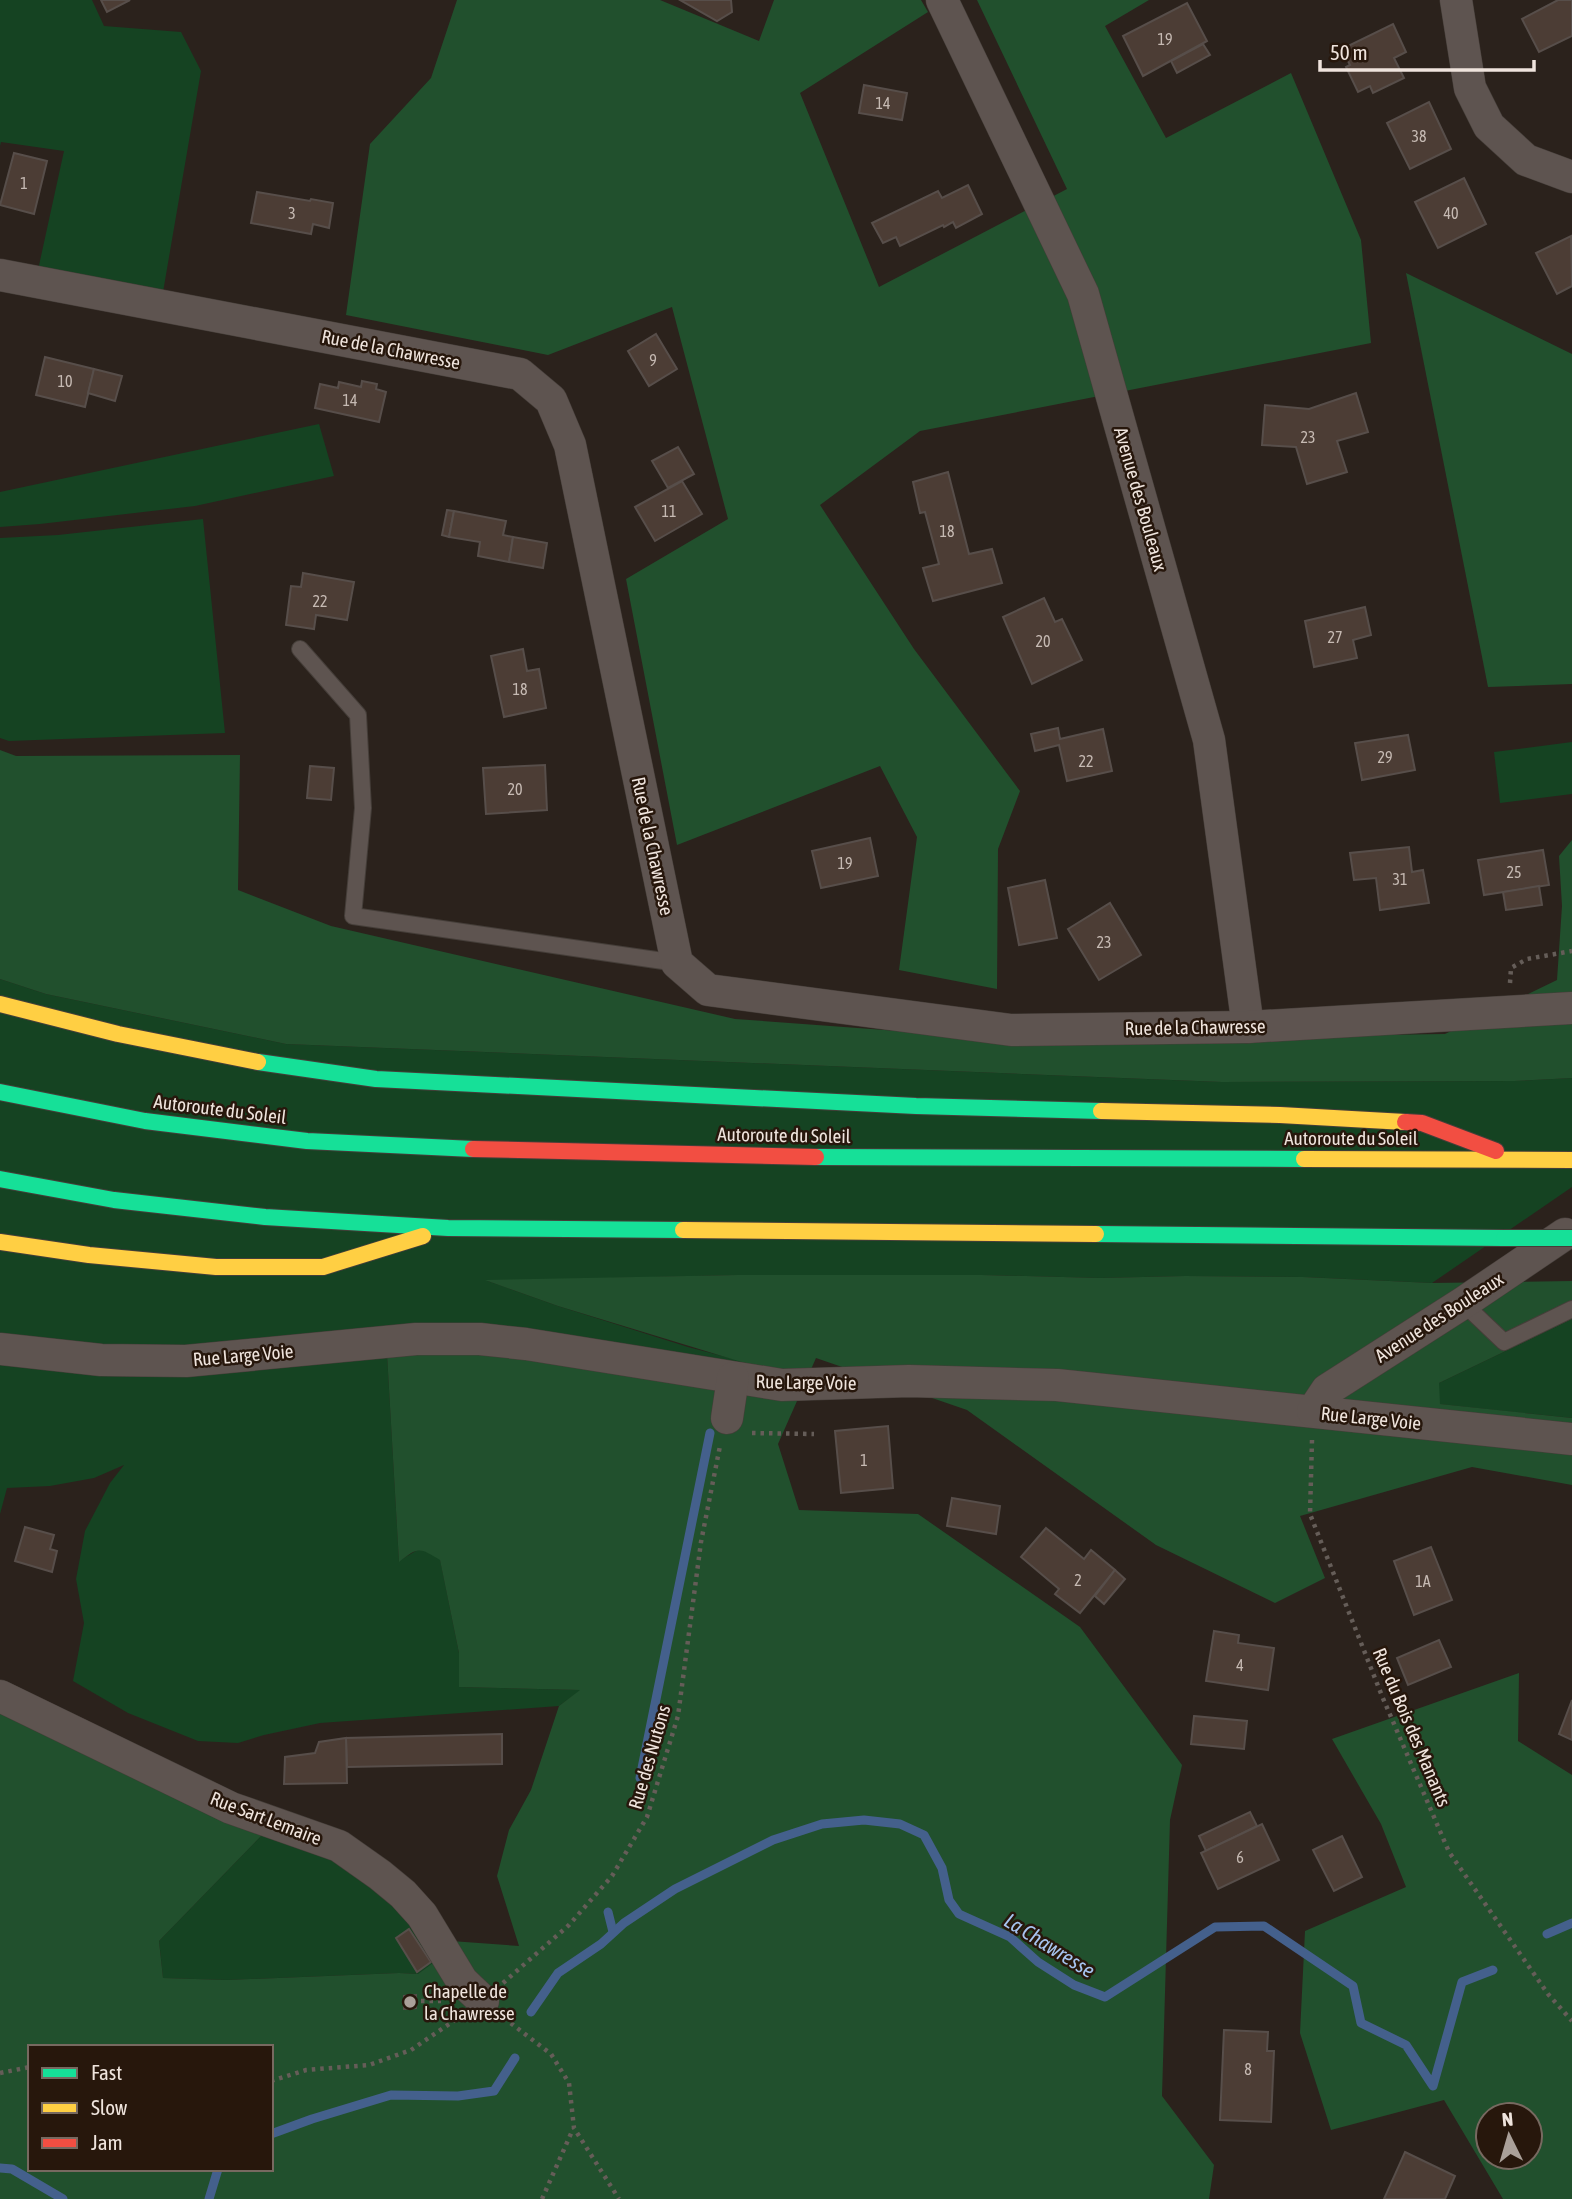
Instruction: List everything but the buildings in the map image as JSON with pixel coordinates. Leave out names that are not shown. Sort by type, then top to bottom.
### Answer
[{"type":"highway","points":[[0,1004],[118,1034],[233,1058],[376,1079],[916,1106],[1280,1115],[1422,1123],[1520,1160]]},
{"type":"highway","name":"Autoroute du Soleil","points":[[0,1092],[145,1121],[293,1140],[484,1150],[795,1157],[1572,1160]]},
{"type":"highway","points":[[0,1179],[114,1200],[265,1217],[448,1228],[1572,1238]]},
{"type":"highway","points":[[0,1242],[89,1255],[216,1267],[323,1266],[448,1228]]},
{"type":"street","name":"Avenue des Bouleaux","points":[[942,0],[1083,295],[1209,740],[1248,1027]]},
{"type":"street","points":[[1456,0],[1470,88],[1489,126],[1526,160],[1572,177]]},
{"type":"street","name":"Rue de la Chawresse","points":[[0,275],[520,374],[551,400],[570,445],[677,963],[708,990],[1011,1030],[1248,1027],[1572,1008]]},
{"type":"street","name":"Avenue des Bouleaux","points":[[1313,1411],[1327,1390],[1572,1230]]},
{"type":"street","name":"Rue Large Voie","points":[[0,1349],[101,1360],[186,1361],[416,1339],[480,1339],[782,1385],[909,1381],[1057,1385],[1572,1439]]},
{"type":"street","points":[[725,1426],[733,1378]]},
{"type":"street","name":"Rue Sart Lemaire","points":[[0,1696],[231,1808],[339,1846],[403,1894],[422,1915],[462,1981],[483,2001]]},
{"type":"lane","points":[[300,649],[358,715],[363,808],[352,916],[677,963]]},
{"type":"lane","points":[[1463,1303],[1504,1342],[1572,1309]]},
{"type":"path","points":[[1509,1011],[1511,968],[1527,959],[1572,951]]},
{"type":"path","name":"Rue du Bois des Manants","points":[[1313,1411],[1310,1514],[1382,1696],[1449,1852],[1548,1994],[1572,2021]]},
{"type":"path","points":[[725,1426],[814,1434]]},
{"type":"path","name":"Rue des Nutons","points":[[273,2080],[306,2070],[369,2065],[411,2050],[483,2001],[569,1925],[612,1876],[647,1816],[678,1716],[701,1542],[725,1426]]},
{"type":"path","points":[[483,2001],[551,2054],[569,2083],[574,2128],[619,2199]]},
{"type":"path","points":[[0,2073],[28,2067]]},
{"type":"path","points":[[542,2199],[574,2128]]},
{"type":"green space","points":[[0,0],[92,0],[104,26],[181,32],[201,71],[163,292],[38,270],[64,151],[1,142],[0,146]]},
{"type":"green space","points":[[457,0],[660,0],[759,41],[774,0],[921,0],[928,12],[800,93],[879,287],[1067,189],[977,0],[1149,0],[1105,26],[1166,138],[1291,73],[1361,240],[1371,343],[920,431],[820,505],[914,649],[1020,791],[998,849],[997,989],[899,970],[917,837],[880,766],[677,845],[626,579],[728,519],[672,307],[548,355],[346,315],[370,144],[431,78]]},
{"type":"green space","points":[[1406,273],[1572,354],[1572,684],[1488,687]]},
{"type":"green space","points":[[319,424],[334,476],[195,506],[0,527],[0,492]]},
{"type":"green space","points":[[203,519],[225,733],[9,741],[0,738],[0,538],[58,535]]},
{"type":"green space","points":[[1572,742],[1572,794],[1500,803],[1494,752]]},
{"type":"green space","points":[[0,750],[16,756],[240,755],[238,890],[331,926],[735,1019],[1023,1040],[1445,1034],[1557,980],[1562,906],[1559,856],[1572,840],[1572,1078],[1514,1081],[1222,1082],[286,1044],[46,994],[0,979]]},
{"type":"green space","points":[[0,979],[46,994],[286,1044],[1222,1082],[1514,1081],[1572,1078],[1572,1187],[1432,1283],[1303,1277],[1100,1278],[982,1275],[737,1275],[488,1281],[688,1347],[753,1364],[508,1330],[166,1351],[0,1340]]},
{"type":"green space","points":[[737,1275],[982,1275],[1100,1278],[1303,1277],[1432,1283],[1572,1281],[1572,1319],[1439,1383],[1440,1404],[1572,1418],[1572,1485],[1472,1467],[1300,1516],[1325,1578],[1275,1603],[1156,1545],[967,1410],[816,1358],[778,1444],[799,1510],[918,1514],[1080,1627],[1182,1765],[1170,1820],[1162,2096],[1214,2165],[1209,2199],[0,2199],[0,1702],[263,1834],[159,1941],[163,1978],[227,1980],[418,1974],[433,1963],[451,1941],[519,1946],[497,1876],[509,1830],[531,1790],[559,1706],[580,1690],[459,1687],[459,1653],[440,1560],[419,1550],[399,1562],[387,1354],[508,1330],[745,1363],[558,1306],[485,1280]]},
{"type":"green space","points":[[1572,1319],[1572,1418],[1439,1404],[1439,1383]]},
{"type":"green space","points":[[387,1354],[399,1561],[419,1550],[440,1559],[459,1653],[459,1687],[581,1690],[559,1706],[320,1723],[238,1743],[198,1741],[128,1713],[73,1681],[84,1623],[76,1579],[85,1531],[110,1483],[124,1465],[94,1478],[50,1486],[7,1488],[0,1514],[0,1356]]},
{"type":"green space","points":[[1519,1673],[1518,1741],[1572,1775],[1572,2199],[1503,2199],[1486,2171],[1544,2171],[1544,2101],[1474,2101],[1474,2150],[1444,2100],[1331,2130],[1300,2033],[1305,1931],[1406,1887],[1381,1824],[1332,1739]]},
{"type":"green space","points":[[263,1834],[298,1838],[369,1877],[432,1952],[434,1963],[418,1974],[227,1980],[163,1978],[159,1941]]},
{"type":"waterway","points":[[640,1778],[710,1433]]},
{"type":"waterway","name":"La Chawresse","points":[[531,2012],[558,1973],[601,1944],[624,1923],[675,1889],[773,1840],[822,1824],[864,1820],[900,1824],[924,1835],[942,1868],[949,1900],[959,1914],[1010,1937],[1038,1962],[1074,1985],[1105,1997],[1215,1927],[1264,1926],[1353,1986],[1361,2023],[1406,2045],[1433,2086],[1462,1982],[1493,1970]]},
{"type":"waterway","points":[[608,1912],[613,1932]]},
{"type":"waterway","name":"La Chawresse","points":[[1547,1934],[1572,1923]]},
{"type":"waterway","name":"La Chawresse","points":[[273,2133],[391,2095],[458,2096],[494,2091],[515,2058]]},
{"type":"waterway","name":"La Chawresse","points":[[0,2168],[12,2169],[63,2199]]},
{"type":"waterway","name":"La Chawresse","points":[[209,2199],[217,2171]]},
{"type":"traffic: fast","points":[[258,1062],[376,1079],[916,1106],[1101,1111]]},
{"type":"traffic: fast","points":[[0,1092],[145,1121],[307,1141],[473,1149]]},
{"type":"traffic: fast","points":[[816,1157],[1304,1159]]},
{"type":"traffic: fast","points":[[0,1179],[114,1200],[265,1217],[448,1228],[683,1230]]},
{"type":"traffic: fast","points":[[1096,1234],[1504,1238]]},
{"type":"traffic: fast","points":[[1504,1238],[1572,1238]]},
{"type":"traffic: slow","points":[[0,1004],[118,1034],[258,1062]]},
{"type":"traffic: slow","points":[[1101,1111],[1280,1115],[1405,1122]]},
{"type":"traffic: slow","points":[[1304,1159],[1572,1160]]},
{"type":"traffic: slow","points":[[683,1230],[1096,1234]]},
{"type":"traffic: slow","points":[[0,1242],[89,1255],[216,1267],[323,1267],[423,1236]]},
{"type":"traffic: jam","points":[[1405,1122],[1422,1123],[1496,1151]]},
{"type":"traffic: jam","points":[[473,1149],[816,1157]]},
{"type":"place","name":"Chapelle de la Chawresse","points":[[410,2002]]}]
